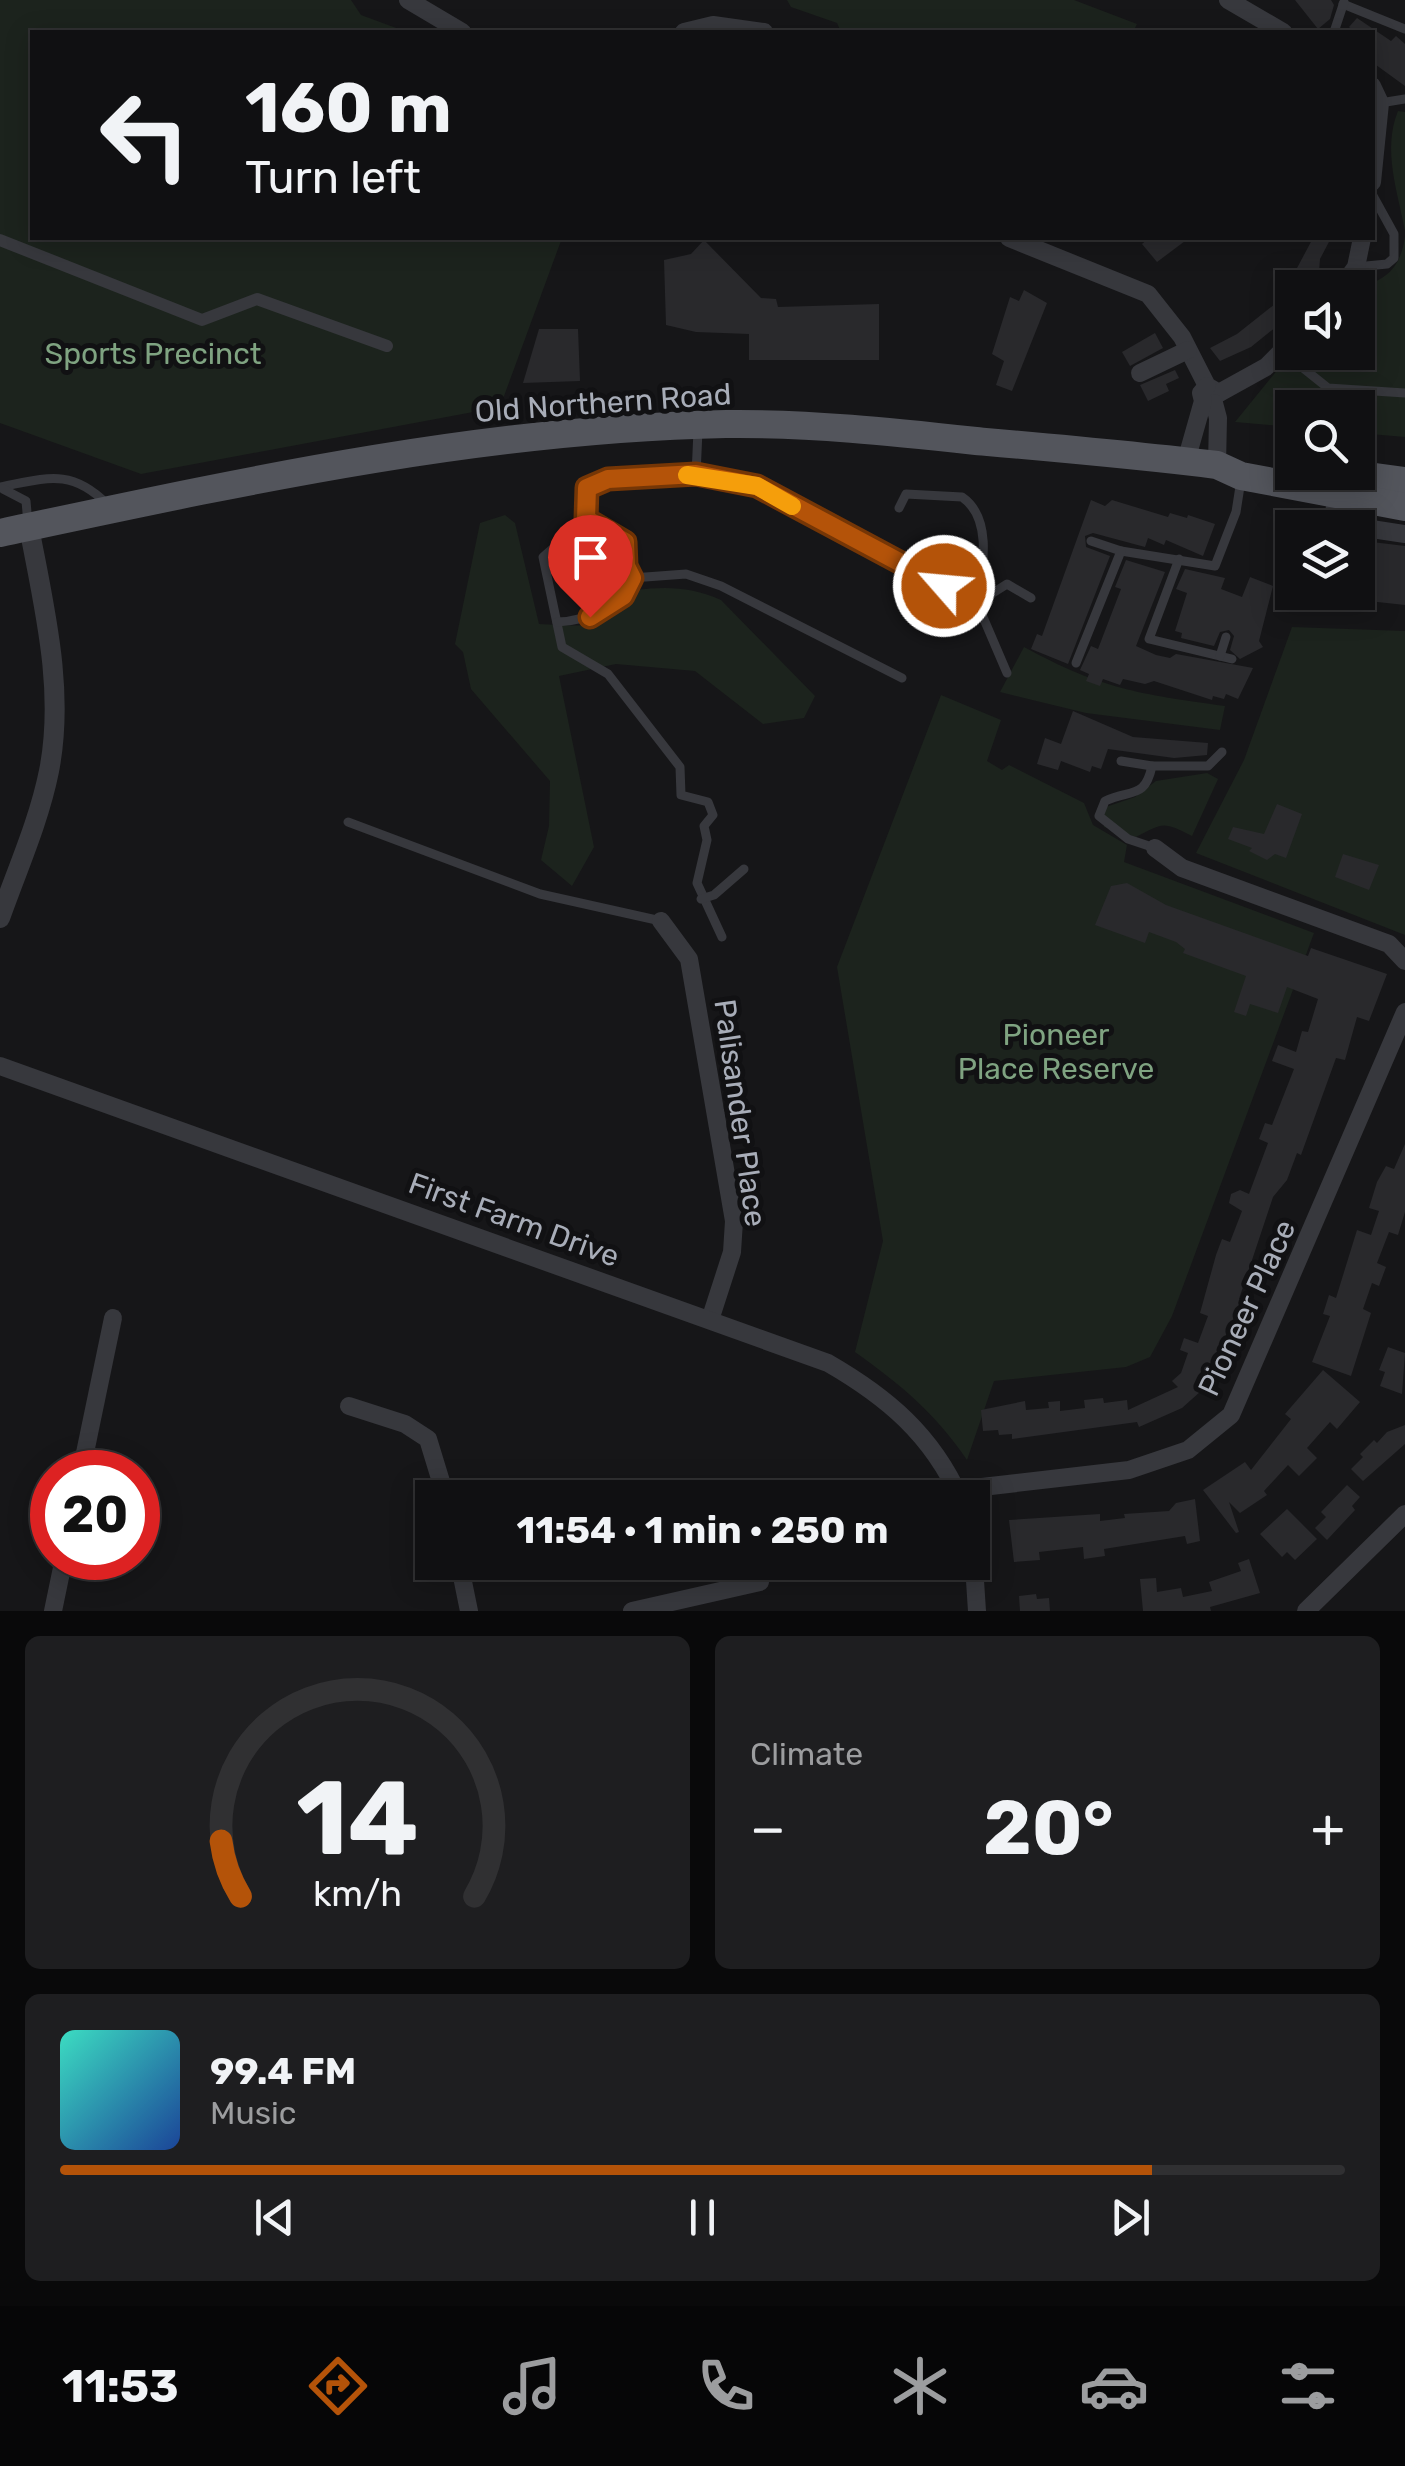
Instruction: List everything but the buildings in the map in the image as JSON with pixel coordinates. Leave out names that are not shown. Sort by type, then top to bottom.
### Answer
[{"type":"main road","name":"Old Northern Road","points":[[0,533],[110,507],[406,453],[698,425],[850,429],[1186,461],[1275,475]]},
{"type":"main road","name":"Old Northern Road","points":[[1229,470],[1240,460],[1275,465]]},
{"type":"main road","points":[[1375,477],[1405,472]]},
{"type":"main road","name":"Old Northern Road","points":[[1375,482],[1405,482]]},
{"type":"main road","name":"Old Northern Road","points":[[1359,490],[1405,508]]},
{"type":"street","points":[[408,0],[459,30]]},
{"type":"street","points":[[1228,0],[1280,30]]},
{"type":"street","points":[[692,30],[713,25],[749,30]]},
{"type":"street","points":[[0,240],[202,320],[257,299],[387,346]]},
{"type":"street","points":[[1014,240],[1148,294],[1188,350],[1211,396],[1229,470]]},
{"type":"street","points":[[1356,268],[1362,240]]},
{"type":"street","points":[[1140,372],[1188,350]]},
{"type":"street","points":[[1186,461],[1211,396],[1275,354]]},
{"type":"street","points":[[0,918],[44,788],[53,742],[52,659],[29,527]]},
{"type":"street","points":[[1375,528],[1405,534]]},
{"type":"street","points":[[1155,848],[1182,868],[1389,944],[1405,961]]},
{"type":"street","name":"Palisander Place","points":[[661,921],[689,959],[734,1220],[732,1252],[710,1320]]},
{"type":"street","name":"Pioneer Place","points":[[990,1490],[1130,1470],[1188,1450],[1231,1415],[1255,1369],[1405,1012]]},
{"type":"street","name":"First Farm Drive","points":[[0,1066],[828,1363],[884,1396],[918,1430],[949,1480]]},
{"type":"street","points":[[86,1450],[112,1318]]},
{"type":"street","points":[[349,1406],[405,1424],[428,1439],[441,1480]]},
{"type":"street","points":[[1306,1611],[1405,1514]]},
{"type":"street","points":[[52,1611],[59,1580]]},
{"type":"street","points":[[463,1580],[470,1611]]},
{"type":"street","points":[[976,1580],[978,1611]]},
{"type":"street","points":[[632,1611],[760,1582]]},
{"type":"lane","points":[[1335,30],[1344,2],[1405,29]]},
{"type":"lane","points":[[1376,95],[1405,99]]},
{"type":"lane","points":[[1356,268],[1388,264],[1394,258],[1394,234],[1375,199]]},
{"type":"lane","points":[[1311,370],[1328,388],[1405,393]]},
{"type":"lane","points":[[696,474],[698,425]]},
{"type":"lane","points":[[1092,541],[1121,551],[1215,566],[1236,512],[1229,470]]},
{"type":"lane","points":[[722,938],[697,883],[707,840],[704,826],[713,816],[708,802],[681,795],[680,766],[608,674],[562,647],[543,557],[586,519],[587,488],[594,482],[696,474],[757,486],[977,603]]},
{"type":"lane","points":[[0,487],[48,478],[75,479],[110,507]]},
{"type":"lane","points":[[0,487],[26,502],[29,527]]},
{"type":"lane","points":[[899,508],[906,494],[962,497],[977,511],[985,567],[977,603],[1007,673]]},
{"type":"lane","points":[[586,519],[625,542],[626,566],[632,578]]},
{"type":"lane","points":[[1076,664],[1121,551]]},
{"type":"lane","points":[[1179,559],[1148,638],[1232,658]]},
{"type":"lane","points":[[632,578],[686,574],[721,586],[902,678]]},
{"type":"lane","points":[[556,622],[590,617],[623,596],[632,578]]},
{"type":"lane","points":[[977,603],[1007,584],[1031,598]]},
{"type":"lane","points":[[1220,656],[1226,637]]},
{"type":"lane","points":[[1121,760],[1152,766],[1208,766],[1222,752]]},
{"type":"lane","points":[[1152,766],[1146,787],[1105,802],[1098,816],[1128,839],[1155,848]]},
{"type":"lane","points":[[348,822],[540,894],[661,921]]},
{"type":"lane","points":[[701,899],[714,895],[744,869]]},
{"type":"green space","name":"Sports Precinct","points":[[0,0],[351,0],[361,15],[402,30],[30,30],[30,240],[561,240],[500,407],[141,474],[0,423]]},
{"type":"green space","points":[[787,0],[1074,0],[1137,24],[1134,30],[840,30],[837,23],[791,7]]},
{"type":"green space","points":[[1398,111],[1405,112],[1405,231],[1391,156]]},
{"type":"green space","points":[[1405,236],[1405,437],[1375,434],[1375,390],[1275,390],[1275,426],[1235,422],[1277,370],[1375,370],[1375,282],[1391,271]]},
{"type":"green space","points":[[505,515],[515,523],[539,624],[595,624],[616,613],[636,590],[669,588],[700,592],[721,600],[815,696],[804,718],[763,724],[695,671],[616,664],[559,676],[594,847],[572,886],[541,860],[549,826],[550,781],[471,689],[463,652],[455,644],[480,523]]},
{"type":"green space","points":[[1292,627],[1405,631],[1405,935],[1196,853],[1244,760]]},
{"type":"green space","points":[[1024,647],[1121,688],[1225,706],[1220,730],[1086,713],[1000,692]]},
{"type":"green space","name":"Pioneer Place Reserve","points":[[941,695],[1001,720],[987,761],[1002,770],[1009,765],[1084,803],[1093,825],[1127,845],[1124,862],[1314,933],[1172,1316],[1150,1357],[1126,1367],[994,1381],[967,1460],[916,1401],[855,1352],[883,1241],[837,967]]},
{"type":"green space","points":[[1207,773],[1218,779],[1192,836],[1168,826],[1136,837],[1104,827],[1103,808],[1135,797],[1156,781]]},
{"type":"slow traffic","points":[[687,475],[757,486],[792,506]]},
{"type":"route","points":[[590,617],[623,596],[632,578],[626,566],[625,542],[586,521],[587,488],[608,479],[696,474],[757,486],[944,586]]}]
